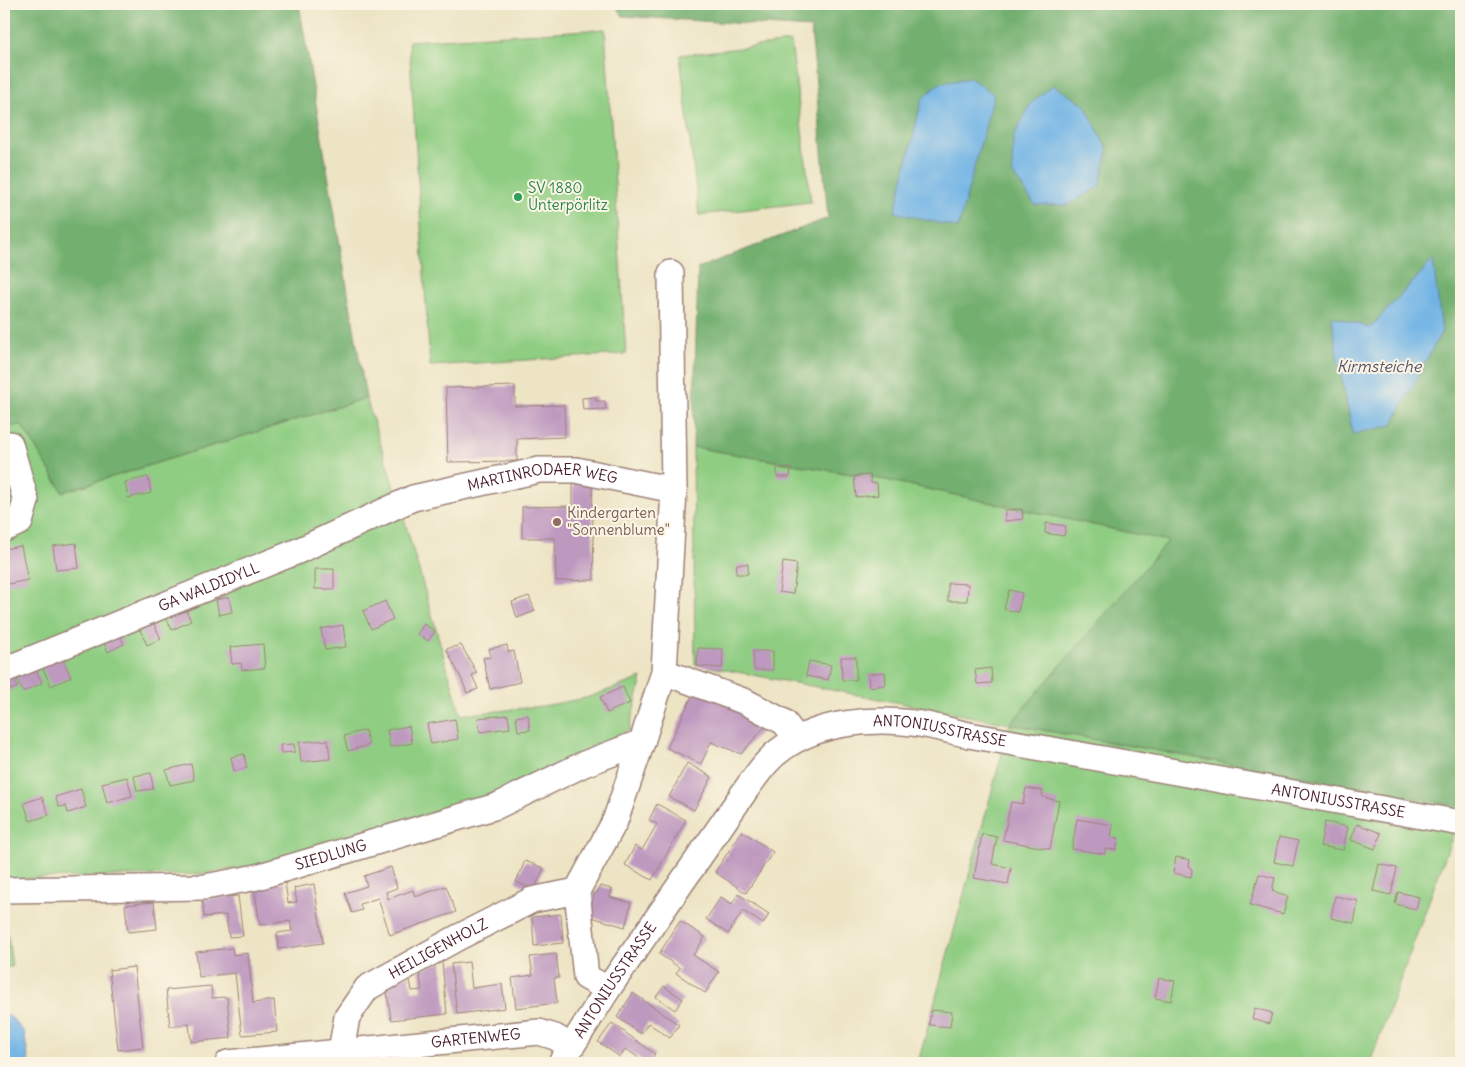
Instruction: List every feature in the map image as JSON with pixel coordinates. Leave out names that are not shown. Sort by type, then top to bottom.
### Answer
[{"type":"street","points":[[608,989],[586,977],[576,891],[615,822],[664,672],[674,490],[671,273]]},
{"type":"street","points":[[4,529],[20,522],[26,501],[10,444]]},
{"type":"street","name":"MARTINRODAER WEG","points":[[413,498],[539,470],[576,470],[674,490]]},
{"type":"street","name":"GA WALDIDYLL","points":[[4,670],[298,552],[413,498]]},
{"type":"street","points":[[664,672],[746,702],[784,722],[797,739]]},
{"type":"street","name":"ANTONIUSSTRASSE","points":[[565,1055],[608,989],[765,764],[782,748],[818,730],[844,724],[878,720],[914,723],[979,737],[1461,823]]},
{"type":"street","name":"SIEDLUNG","points":[[4,890],[205,887],[257,877],[497,806],[584,764],[642,742]]},
{"type":"street","name":"HEILIGENHOLZ","points":[[341,1051],[347,1017],[367,988],[457,938],[532,900],[576,891]]},
{"type":"street","name":"GARTENWEG","points":[[228,1063],[291,1060],[341,1051],[539,1032],[554,1037],[565,1055]]},
{"type":"green space","points":[[4,4],[299,4],[366,398],[63,492],[21,424],[4,429]]},
{"type":"green space","points":[[614,4],[1461,4],[1461,470],[1456,487],[1461,490],[1461,806],[1010,724],[1168,541],[886,480],[693,447],[698,268],[828,218],[811,28],[623,16]],"holes":[[[1433,260],[1353,434],[1337,354],[1332,316],[1370,328]]]},
{"type":"green space","name":"SV 1880 Unterpörlitz","points":[[605,29],[626,354],[430,366],[409,41]]},
{"type":"green space","points":[[791,42],[811,202],[699,215],[680,55]]},
{"type":"green space","points":[[366,398],[404,519],[461,715],[543,706],[586,698],[642,678],[629,730],[487,796],[250,867],[198,874],[4,879],[4,429],[21,424],[63,492]]},
{"type":"green space","points":[[693,447],[886,480],[1169,541],[1010,724],[695,664]]},
{"type":"green space","points":[[1010,724],[1461,806],[1461,813],[1370,1063],[918,1063]]},
{"type":"green space","points":[[4,907],[12,967],[4,968]]},
{"type":"water","points":[[970,78],[994,94],[958,228],[895,212],[922,99],[938,84]]},
{"type":"water","points":[[1053,85],[1085,105],[1108,151],[1099,187],[1068,205],[1035,205],[1012,173],[1013,138],[1031,103]]},
{"type":"water","name":"Kirmsteiche","points":[[1433,260],[1442,331],[1392,425],[1353,434],[1337,355],[1332,316],[1370,328]]},
{"type":"water","points":[[4,1015],[9,1015],[24,1032],[29,1063],[4,1063]]},
{"type":"building","points":[[515,386],[515,406],[564,405],[565,437],[517,439],[517,461],[448,462],[446,388]]},
{"type":"building","points":[[596,397],[596,401],[605,401],[606,409],[583,410],[582,398]]},
{"type":"building","points":[[777,468],[791,468],[790,477],[777,477]]},
{"type":"building","points":[[870,475],[871,483],[877,483],[878,495],[856,497],[854,476]]},
{"type":"building","points":[[148,477],[151,493],[128,498],[125,482]]},
{"type":"building","name":"Kindergarten \"Sonnenblume\"","points":[[573,482],[592,482],[594,580],[556,581],[555,538],[522,538],[522,507],[573,506]]},
{"type":"building","points":[[1022,509],[1023,519],[1005,521],[1005,510]]},
{"type":"building","points":[[1046,523],[1066,526],[1064,536],[1045,533]]},
{"type":"building","points":[[76,543],[79,568],[56,570],[53,546]]},
{"type":"building","points":[[21,546],[28,580],[4,585],[4,549]]},
{"type":"building","points":[[783,562],[797,564],[793,594],[779,592]]},
{"type":"building","points":[[737,564],[748,564],[748,574],[736,574]]},
{"type":"building","points":[[315,569],[334,569],[334,589],[315,589]]},
{"type":"building","points":[[948,583],[968,584],[967,601],[948,601]]},
{"type":"building","points":[[1009,590],[1022,593],[1018,612],[1004,609]]},
{"type":"building","points":[[529,596],[535,611],[517,618],[512,602]]},
{"type":"building","points":[[229,597],[232,612],[219,615],[216,600]]},
{"type":"building","points":[[385,601],[393,619],[371,629],[363,611]]},
{"type":"building","points":[[186,610],[191,621],[172,630],[167,619]]},
{"type":"building","points":[[150,615],[161,639],[147,645],[136,621]]},
{"type":"building","points":[[424,624],[435,631],[428,641],[417,634]]},
{"type":"building","points":[[343,625],[346,647],[325,650],[321,629]]},
{"type":"building","points":[[117,629],[124,644],[108,652],[101,636]]},
{"type":"building","points":[[263,644],[265,668],[242,670],[241,663],[232,664],[230,647]]},
{"type":"building","points":[[461,645],[477,673],[472,675],[478,689],[467,693],[446,649]]},
{"type":"building","points":[[507,645],[508,652],[514,651],[520,682],[490,689],[483,658],[491,657],[489,649]]},
{"type":"building","points":[[698,648],[723,649],[722,668],[697,666]]},
{"type":"building","points":[[753,651],[773,651],[773,670],[754,670]]},
{"type":"building","points":[[60,653],[71,677],[51,686],[40,662]]},
{"type":"building","points":[[841,657],[856,657],[856,680],[842,680]]},
{"type":"building","points":[[809,661],[831,665],[828,680],[806,676]]},
{"type":"building","points":[[34,666],[42,683],[23,692],[15,675]]},
{"type":"building","points":[[991,668],[992,683],[977,684],[975,670]]},
{"type":"building","points":[[885,672],[886,685],[869,687],[868,674]]},
{"type":"building","points":[[12,674],[18,687],[8,691],[4,678]]},
{"type":"building","points":[[623,687],[630,703],[607,713],[600,697]]},
{"type":"building","points":[[695,690],[768,723],[741,754],[711,742],[701,764],[667,748]]},
{"type":"building","points":[[508,715],[510,728],[480,732],[478,718]]},
{"type":"building","points":[[528,715],[530,730],[518,731],[516,717]]},
{"type":"building","points":[[455,719],[458,739],[431,744],[427,724]]},
{"type":"building","points":[[409,726],[412,743],[390,747],[387,730]]},
{"type":"building","points":[[365,730],[369,745],[348,751],[344,736]]},
{"type":"building","points":[[328,740],[330,759],[301,762],[299,742]]},
{"type":"building","points":[[294,744],[295,752],[281,753],[280,745]]},
{"type":"building","points":[[244,754],[247,768],[234,771],[231,757]]},
{"type":"building","points":[[687,763],[712,777],[694,810],[669,797]]},
{"type":"building","points":[[191,764],[194,780],[170,785],[166,770]]},
{"type":"building","points":[[151,773],[153,789],[137,791],[134,776]]},
{"type":"building","points":[[127,777],[132,796],[107,803],[102,783]]},
{"type":"building","points":[[1026,788],[1043,791],[1042,797],[1059,801],[1050,849],[1003,840],[1011,802],[1023,804]]},
{"type":"building","points":[[81,789],[86,807],[68,813],[66,806],[59,807],[55,797]]},
{"type":"building","points":[[42,797],[49,815],[30,821],[24,803]]},
{"type":"building","points":[[657,804],[686,820],[652,880],[625,865],[635,846],[642,850],[657,824],[649,820]]},
{"type":"building","points":[[1077,819],[1113,825],[1111,837],[1119,838],[1116,850],[1105,849],[1105,854],[1072,849]]},
{"type":"building","points":[[1325,822],[1348,827],[1343,850],[1320,846]]},
{"type":"building","points":[[1357,824],[1381,833],[1375,849],[1351,840]]},
{"type":"building","points":[[742,831],[773,852],[746,893],[715,872]]},
{"type":"building","points":[[982,834],[997,837],[992,864],[1011,868],[1008,884],[974,878]]},
{"type":"building","points":[[1279,837],[1298,841],[1293,866],[1274,862]]},
{"type":"building","points":[[1176,857],[1190,860],[1191,877],[1173,873]]},
{"type":"building","points":[[525,861],[544,868],[534,890],[516,882]]},
{"type":"building","points":[[1379,864],[1397,868],[1391,895],[1373,891]]},
{"type":"building","points":[[391,867],[397,888],[386,892],[388,899],[413,890],[415,897],[446,886],[456,912],[390,935],[378,898],[360,904],[362,910],[352,913],[345,893],[367,886],[364,876]]},
{"type":"building","points":[[1259,874],[1275,878],[1272,891],[1288,896],[1283,914],[1250,905]]},
{"type":"building","points":[[285,882],[288,903],[297,902],[294,888],[314,884],[323,943],[279,949],[277,933],[292,931],[290,921],[260,925],[254,886]]},
{"type":"building","points":[[600,886],[612,889],[610,897],[631,903],[625,927],[588,916],[595,892],[597,893]]},
{"type":"building","points":[[1398,892],[1419,897],[1416,909],[1395,904]]},
{"type":"building","points":[[738,894],[769,914],[763,924],[743,911],[728,934],[706,919],[721,897],[732,904]]},
{"type":"building","points":[[238,896],[243,936],[229,937],[226,915],[204,917],[202,899]]},
{"type":"building","points":[[1335,896],[1358,901],[1354,923],[1331,918]]},
{"type":"building","points":[[154,902],[157,929],[128,932],[125,905]]},
{"type":"building","points":[[561,914],[563,943],[534,946],[532,917]]},
{"type":"building","points":[[680,921],[705,937],[693,955],[719,972],[705,993],[676,973],[680,968],[659,954]]},
{"type":"building","points":[[232,948],[233,955],[248,953],[253,1003],[274,1000],[277,1032],[242,1035],[235,973],[199,977],[196,952]]},
{"type":"building","points":[[556,954],[559,978],[554,978],[557,1003],[516,1008],[512,978],[533,975],[530,957]]},
{"type":"building","points":[[442,962],[447,1014],[391,1020],[386,985],[409,975],[412,991],[422,990],[419,970]]},
{"type":"building","points":[[469,962],[472,988],[502,984],[505,1008],[457,1014],[451,964]]},
{"type":"building","points":[[134,967],[143,1047],[118,1050],[109,970]]},
{"type":"building","points":[[1159,978],[1175,981],[1171,1001],[1155,998]]},
{"type":"building","points":[[211,986],[212,998],[227,997],[231,1038],[191,1042],[189,1024],[170,1026],[166,990]]},
{"type":"building","points":[[664,986],[683,999],[675,1010],[656,997]]},
{"type":"building","points":[[633,993],[679,1025],[670,1038],[648,1023],[641,1034],[617,1017]]},
{"type":"building","points":[[1255,1008],[1272,1013],[1269,1024],[1252,1019]]},
{"type":"building","points":[[931,1010],[952,1012],[950,1027],[929,1025]]},
{"type":"building","points":[[612,1023],[655,1054],[648,1063],[626,1049],[620,1057],[598,1042]]},
{"type":"place","name":"SV 1880 Unterpörlitz","points":[[518,197]]},
{"type":"place","name":"Kindergarten \"Sonnenblume\"","points":[[557,522]]}]
